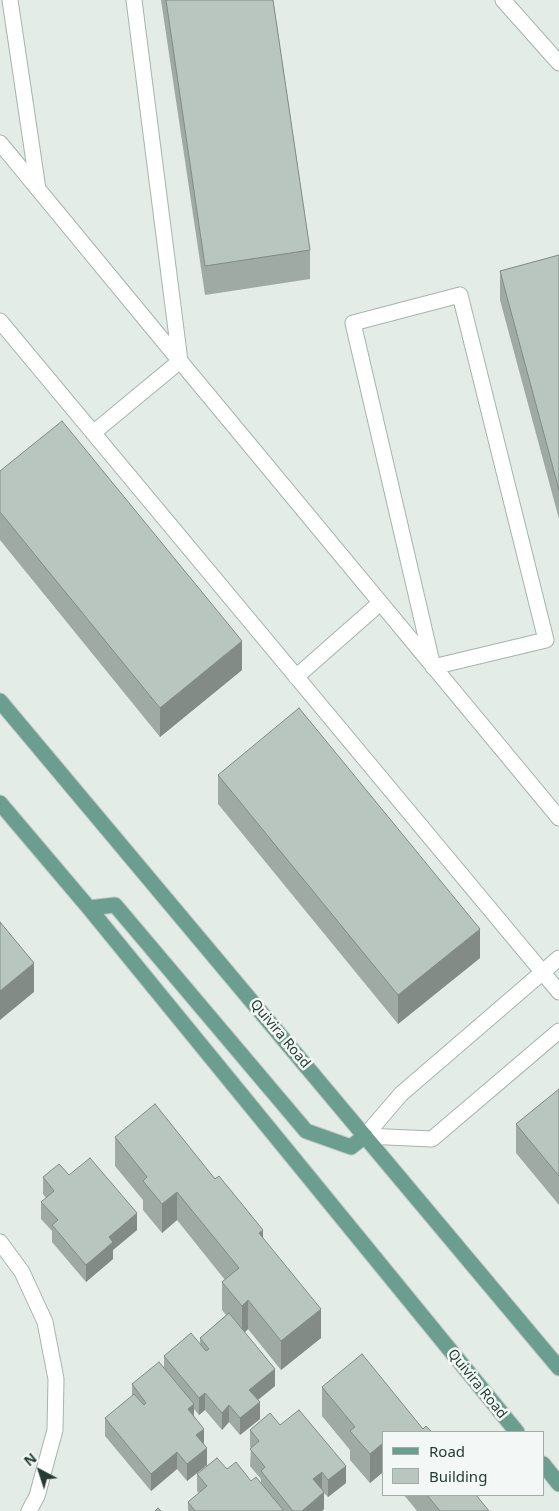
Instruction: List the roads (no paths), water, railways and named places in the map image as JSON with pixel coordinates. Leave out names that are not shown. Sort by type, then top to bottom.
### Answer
[{"type":"main road","name":"Quivira Road","points":[[0,701],[559,1368]]},
{"type":"main road","name":"Quivira Road","points":[[0,803],[516,1431]]},
{"type":"main road","points":[[88,908],[115,905],[306,1131],[351,1148],[365,1136]]},
{"type":"main road","points":[[544,1465],[559,1484]]},
{"type":"street","points":[[10,0],[38,189]]},
{"type":"street","points":[[134,0],[180,361]]},
{"type":"street","points":[[503,0],[559,63]]},
{"type":"street","points":[[0,143],[559,818]]},
{"type":"street","points":[[460,295],[546,640],[433,667],[353,323],[460,295]]},
{"type":"street","points":[[0,321],[559,992]]},
{"type":"street","points":[[93,433],[180,361]]},
{"type":"street","points":[[296,677],[380,603]]},
{"type":"street","points":[[365,1136],[401,1094],[559,958]]},
{"type":"street","points":[[365,1136],[432,1139],[559,1031]]},
{"type":"street","points":[[0,1242],[22,1272],[45,1322],[56,1379],[55,1430],[37,1496],[29,1511]]}]
